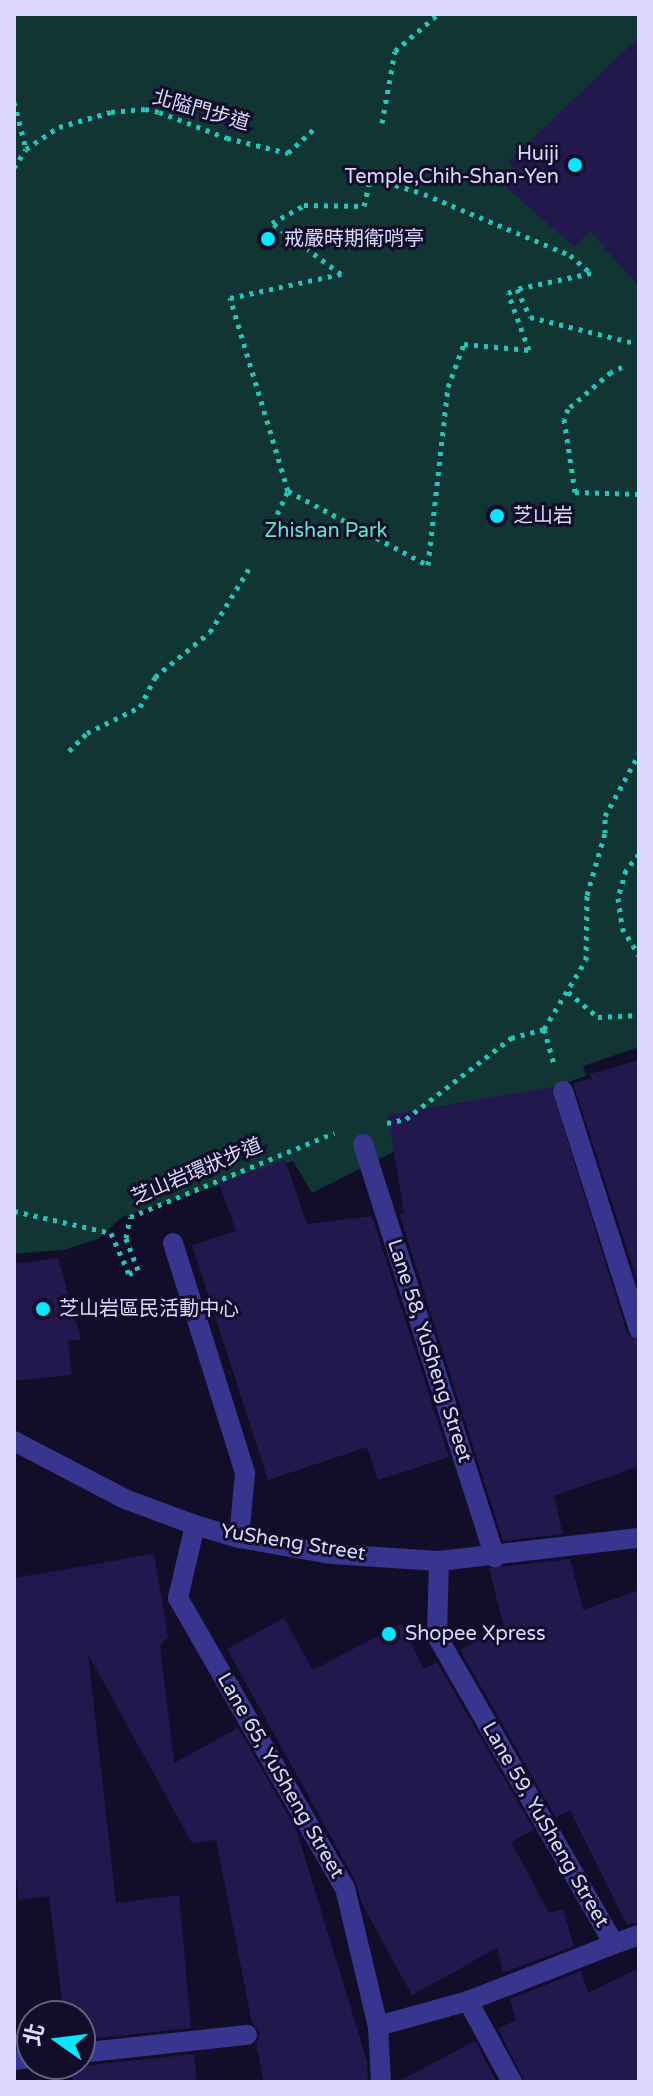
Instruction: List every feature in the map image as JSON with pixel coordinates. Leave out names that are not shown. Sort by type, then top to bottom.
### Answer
[{"type":"street","points":[[563,1091],[639,1329]]},
{"type":"street","name":"Lane 58, YuSheng Street","points":[[363,1144],[495,1557]]},
{"type":"street","points":[[173,1243],[245,1473],[239,1538]]},
{"type":"street","name":"YuSheng Street","points":[[14,1441],[125,1499],[195,1525],[239,1538],[331,1554],[439,1561],[495,1557],[639,1538]]},
{"type":"street","name":"Lane 65, YuSheng Street","points":[[195,1525],[178,1598],[345,1888],[378,2026],[381,2082]]},
{"type":"street","name":"Lane 59, YuSheng Street","points":[[378,2026],[468,2001],[614,1944],[437,1636],[439,1561]]},
{"type":"street","points":[[614,1944],[639,1935]]},
{"type":"street","points":[[468,2001],[512,2082]]},
{"type":"street","points":[[96,2051],[247,2035]]},
{"type":"path","points":[[382,123],[395,51],[438,14]]},
{"type":"path","points":[[14,102],[26,149]]},
{"type":"path","name":"北隘門步道","points":[[14,168],[26,149],[59,127],[111,112],[145,109],[288,153],[316,127]]},
{"type":"path","points":[[273,523],[288,491],[230,298],[341,274],[272,223],[304,205],[364,206],[373,179],[424,194],[537,239],[570,255],[591,273],[508,293],[529,350],[464,344],[448,387],[428,565],[288,491]]},
{"type":"path","points":[[517,289],[530,317],[634,343]]},
{"type":"path","points":[[622,367],[611,372],[568,409],[564,419],[575,492],[639,494]]},
{"type":"path","points":[[69,751],[87,733],[140,707],[155,677],[210,632],[252,564]]},
{"type":"path","points":[[383,1124],[406,1119],[511,1038],[544,1029],[586,960],[587,895],[605,833],[605,816],[639,754]]},
{"type":"path","points":[[639,854],[626,870],[618,898],[622,928],[639,955]]},
{"type":"path","points":[[568,992],[598,1017],[639,1015]]},
{"type":"path","points":[[544,1029],[555,1066]]},
{"type":"path","name":"芝山岩環狀步道","points":[[14,1211],[111,1233],[129,1274],[138,1270],[126,1238],[130,1217],[336,1132]]},
{"type":"green space","name":"Zhishan Park","points":[[14,14],[639,14],[639,1047],[583,1066],[586,1076],[448,1124],[312,1193],[293,1161],[122,1217],[98,1239],[63,1250],[14,1254]]},
{"type":"building","name":"Huiji Temple,Chih-Shan-Yen","points":[[639,37],[639,287],[590,231],[574,247],[506,187],[519,173],[508,162]]},
{"type":"building","points":[[639,1060],[639,1286],[573,1083],[592,1079],[590,1074]]},
{"type":"building","points":[[551,1087],[627,1333],[639,1342],[639,1466],[554,1496],[563,1534],[503,1541],[399,1213],[404,1213],[388,1115]]},
{"type":"building","points":[[285,1160],[307,1224],[372,1216],[449,1457],[378,1480],[367,1447],[268,1480],[192,1245],[236,1231],[219,1183]]},
{"type":"building","name":"芝山岩區民活動中心","points":[[58,1258],[81,1339],[68,1341],[72,1375],[14,1381],[14,1264]]},
{"type":"building","points":[[154,1554],[168,1637],[160,1645],[174,1763],[238,1728],[296,1829],[367,2061],[368,2082],[264,2082],[256,2044],[260,2033],[252,2023],[216,1840],[192,1843],[88,1654],[116,1903],[179,1895],[191,2028],[96,2038],[96,2000],[62,2000],[49,1896],[19,1900],[14,1857],[14,1578]]},
{"type":"building","points":[[570,1559],[583,1610],[639,1590],[639,1922],[627,1925],[570,1810],[556,1818],[460,1650],[504,1627],[489,1568]]},
{"type":"building","points":[[284,1618],[313,1670],[401,1624],[424,1669],[437,1662],[534,1830],[511,1842],[549,1913],[563,1909],[574,1946],[503,1973],[497,1948],[412,1995],[362,1904],[356,1882],[227,1649]]},
{"type":"building","points":[[639,1968],[639,2082],[525,2082],[498,2029],[516,2020],[510,1999],[581,1971],[588,1993]]},
{"type":"building","points":[[475,2041],[497,2082],[397,2082]]},
{"type":"building","points":[[194,2054],[197,2082],[73,2082],[96,2080],[96,2064]]},
{"type":"place","name":"Huiji Temple,Chih-Shan-Yen","points":[[575,165]]},
{"type":"place","name":"戒嚴時期衛哨亭","points":[[268,239]]},
{"type":"place","name":"芝山岩","points":[[497,516]]},
{"type":"place","name":"芝山岩區民活動中心","points":[[43,1309]]},
{"type":"place","name":"Shopee Xpress","points":[[389,1634]]}]
